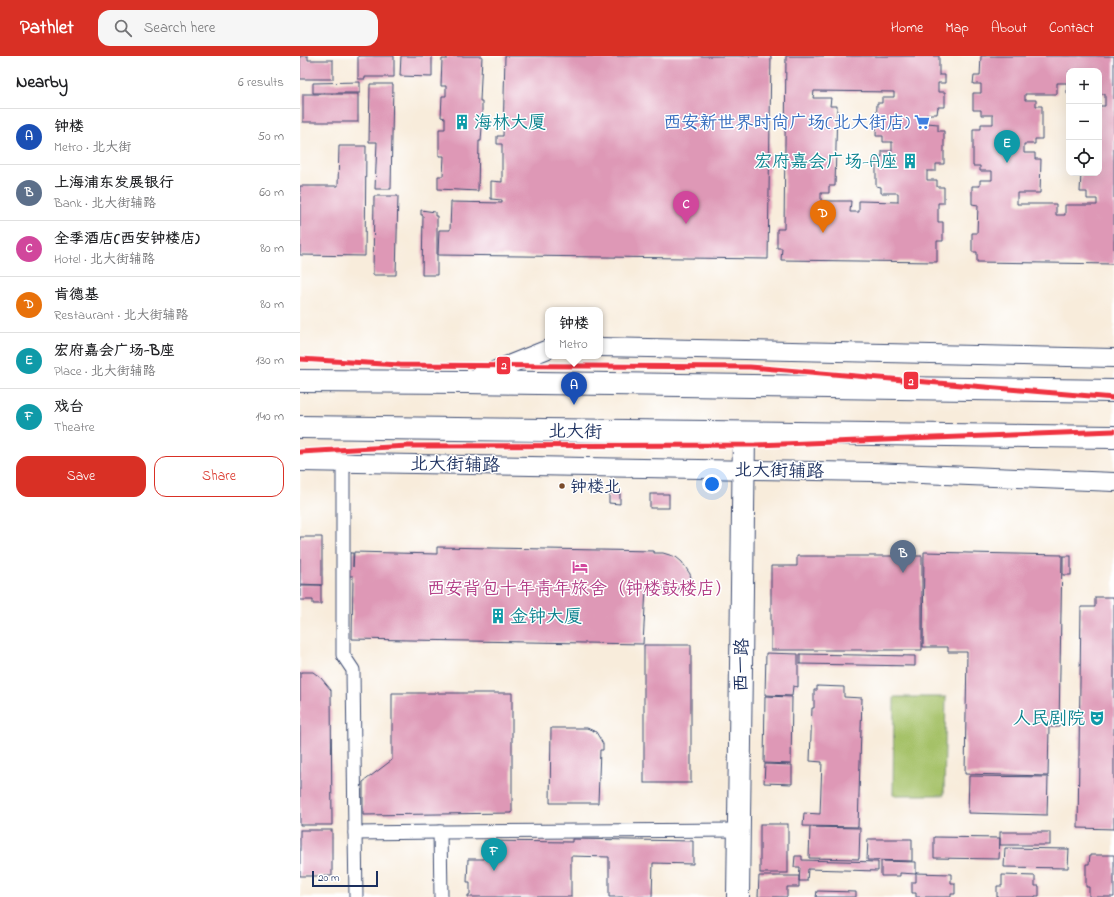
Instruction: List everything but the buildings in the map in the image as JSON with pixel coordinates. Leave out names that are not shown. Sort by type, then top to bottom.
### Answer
[{"type":"main road","points":[[300,381],[1114,391]]},
{"type":"main road","name":"北大街","points":[[300,427],[744,434],[1114,437]]},
{"type":"main road","name":"西一路","points":[[738,897],[744,434]]},
{"type":"street","points":[[603,347],[1114,358]]},
{"type":"street","points":[[466,382],[545,350]]},
{"type":"street","name":"北大街辅路","points":[[300,462],[873,472],[1114,482]]},
{"type":"street","points":[[343,462],[343,655],[353,670],[356,897]]},
{"type":"street","points":[[355,833],[739,830]]},
{"type":"street","points":[[440,832],[441,897]]},
{"type":"green space","points":[[894,697],[946,697],[944,795],[893,795]]},
{"type":"transit line","name":"2","points":[[300,359],[400,365],[750,367],[1114,398]]},
{"type":"transit line","name":"2","points":[[300,452],[408,446],[755,445],[1114,431]]},
{"type":"place","name":"海林大厦","points":[[462,122]]},
{"type":"place","name":"西安新世界时尚广场(北大街店)","points":[[922,122]]},
{"type":"place","name":"宏府嘉会广场-A座","points":[[910,161]]},
{"type":"place","name":"宏府嘉会广场-B座","points":[[1007,163]]},
{"type":"place","name":"全季酒店(西安钟楼店)","points":[[686,224]]},
{"type":"place","name":"肯德基","points":[[823,233]]},
{"type":"place","name":"钟楼","points":[[574,405]]},
{"type":"place","name":"钟楼北","points":[[562,486]]},
{"type":"place","name":"西安背包十年青年旅舍（钟楼鼓楼店）","points":[[580,567]]},
{"type":"place","name":"上海浦东发展银行","points":[[903,573]]},
{"type":"place","name":"金钟大厦","points":[[498,616]]},
{"type":"place","name":"人民剧院","points":[[1097,718]]},
{"type":"place","name":"戏台","points":[[494,871]]}]
